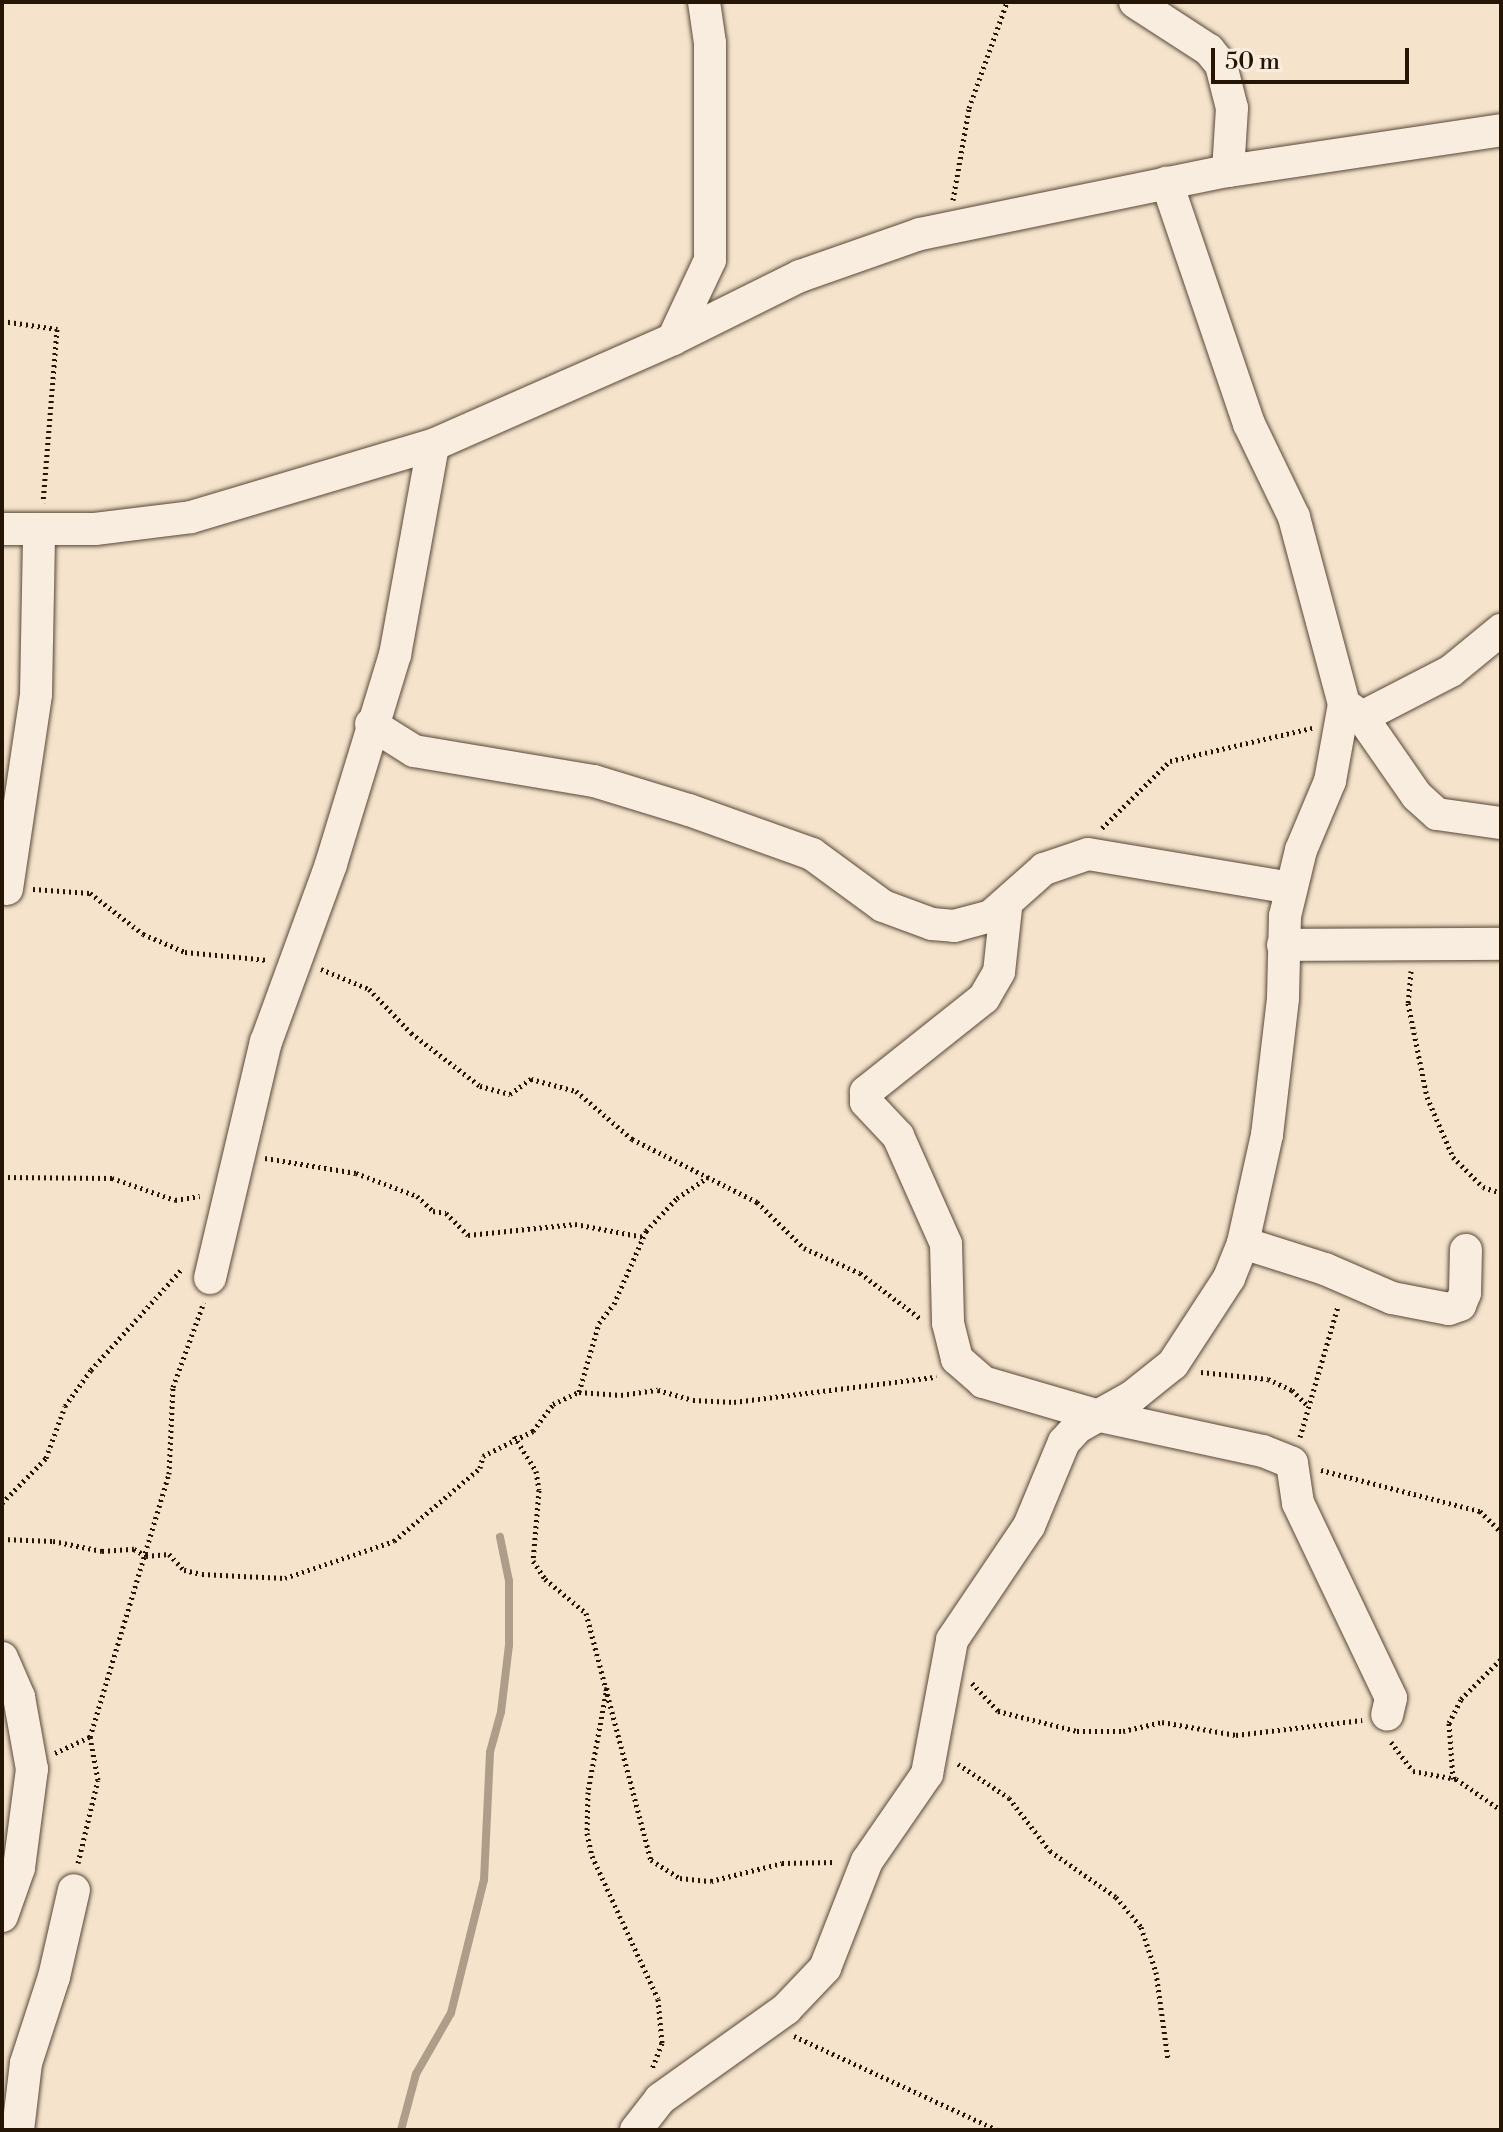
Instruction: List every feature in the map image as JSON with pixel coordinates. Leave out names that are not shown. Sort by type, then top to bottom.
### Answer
[{"type":"street","points":[[673,339],[710,260],[714,222],[704,2]]},
{"type":"street","points":[[1135,2],[1209,50],[1221,65],[1232,108],[1228,171]]},
{"type":"street","points":[[2,529],[39,531],[191,517],[433,445],[673,339],[800,276],[951,228],[1228,171],[1501,130]]},
{"type":"street","points":[[1167,183],[1249,424],[1294,517],[1350,714],[1417,796],[1437,814],[1501,823]]},
{"type":"street","points":[[210,1278],[229,1190],[291,962],[331,864],[371,724],[395,655],[433,445]]},
{"type":"street","points":[[7,889],[36,694],[39,531]]},
{"type":"street","points":[[1350,714],[1451,671],[1501,630]]},
{"type":"street","points":[[636,2130],[660,2099],[757,2031],[810,1988],[825,1968],[867,1861],[927,1774],[937,1734],[939,1693],[952,1640],[1029,1526],[1064,1442],[1096,1415],[1133,1396],[1173,1364],[1229,1278],[1243,1243],[1267,1135],[1283,998],[1283,945],[1291,888],[1330,781],[1350,714]]},
{"type":"street","points":[[371,724],[414,751],[594,781],[812,854],[883,906],[932,924],[970,923],[1006,908],[1025,882],[1066,859],[1102,856],[1291,888]]},
{"type":"street","points":[[1006,908],[1006,945],[999,972],[984,998],[866,1092],[866,1102],[898,1136],[946,1244],[951,1341],[968,1374],[1096,1415],[1263,1451],[1292,1463],[1298,1503],[1391,1698],[1387,1715]]},
{"type":"street","points":[[1283,945],[1501,944]]},
{"type":"street","points":[[1243,1243],[1392,1298],[1449,1309],[1460,1305],[1465,1293],[1466,1250]]},
{"type":"street","points":[[2,1658],[19,1697],[32,1769],[19,1868],[2,1916]]},
{"type":"street","points":[[18,2130],[26,2063],[54,1977],[74,1890]]},
{"type":"path","points":[[951,228],[960,143],[984,59],[1007,2]]},
{"type":"path","points":[[2,321],[57,329],[39,531]]},
{"type":"path","points":[[1066,859],[1130,805],[1170,761],[1350,714]]},
{"type":"path","points":[[7,889],[90,893],[143,934],[185,952],[291,962],[332,971],[369,989],[411,1033],[480,1086],[510,1094],[531,1079],[576,1091],[632,1139],[757,1202],[804,1248],[860,1273],[951,1341]]},
{"type":"path","points":[[1413,946],[1408,1003],[1427,1097],[1453,1157],[1483,1187],[1501,1193]]},
{"type":"path","points":[[241,1155],[356,1173],[417,1196],[433,1211],[446,1213],[468,1235],[575,1224],[644,1237]]},
{"type":"path","points":[[2,1177],[112,1178],[175,1200],[229,1190]]},
{"type":"path","points":[[579,1392],[599,1323],[614,1304],[644,1237],[670,1204],[709,1177]]},
{"type":"path","points":[[2,1503],[46,1458],[65,1406],[91,1370],[189,1262],[210,1278],[201,1317],[173,1387],[169,1474],[90,1737],[98,1780],[74,1890]]},
{"type":"path","points":[[1352,1283],[1326,1340],[1324,1362],[1292,1463],[1480,1511],[1501,1532]]},
{"type":"path","points":[[1173,1364],[1268,1379],[1292,1390],[1308,1406]]},
{"type":"path","points":[[2,1539],[53,1541],[102,1551],[134,1549],[146,1556],[169,1554],[184,1570],[202,1574],[285,1578],[394,1541],[480,1468],[483,1456],[514,1436],[533,1431],[553,1404],[579,1392],[621,1395],[658,1390],[693,1400],[734,1402],[968,1374]]},
{"type":"path","points":[[514,1436],[537,1480],[533,1561],[545,1579],[586,1613],[607,1685],[644,1842],[665,1873],[711,1881],[782,1863],[867,1861]]},
{"type":"path","points":[[1453,1779],[1449,1723],[1461,1699],[1501,1659]]},
{"type":"path","points":[[971,1680],[998,1711],[1077,1731],[1123,1731],[1162,1722],[1248,1735],[1387,1715],[1389,1738],[1413,1771],[1453,1779],[1501,1810]]},
{"type":"path","points":[[607,1685],[592,1767],[587,1833],[592,1856],[658,1999],[662,2043],[646,2078]]},
{"type":"path","points":[[937,1734],[966,1771],[1009,1798],[1050,1851],[1116,1897],[1141,1927],[1156,1972],[1168,2060]]},
{"type":"path","points":[[757,2031],[809,2040],[848,2065],[997,2130]]},
{"type":"waterway","points":[[401,2130],[416,2074],[451,2013],[484,1880],[490,1752],[501,1712],[509,1645],[509,1581],[500,1537]]}]
